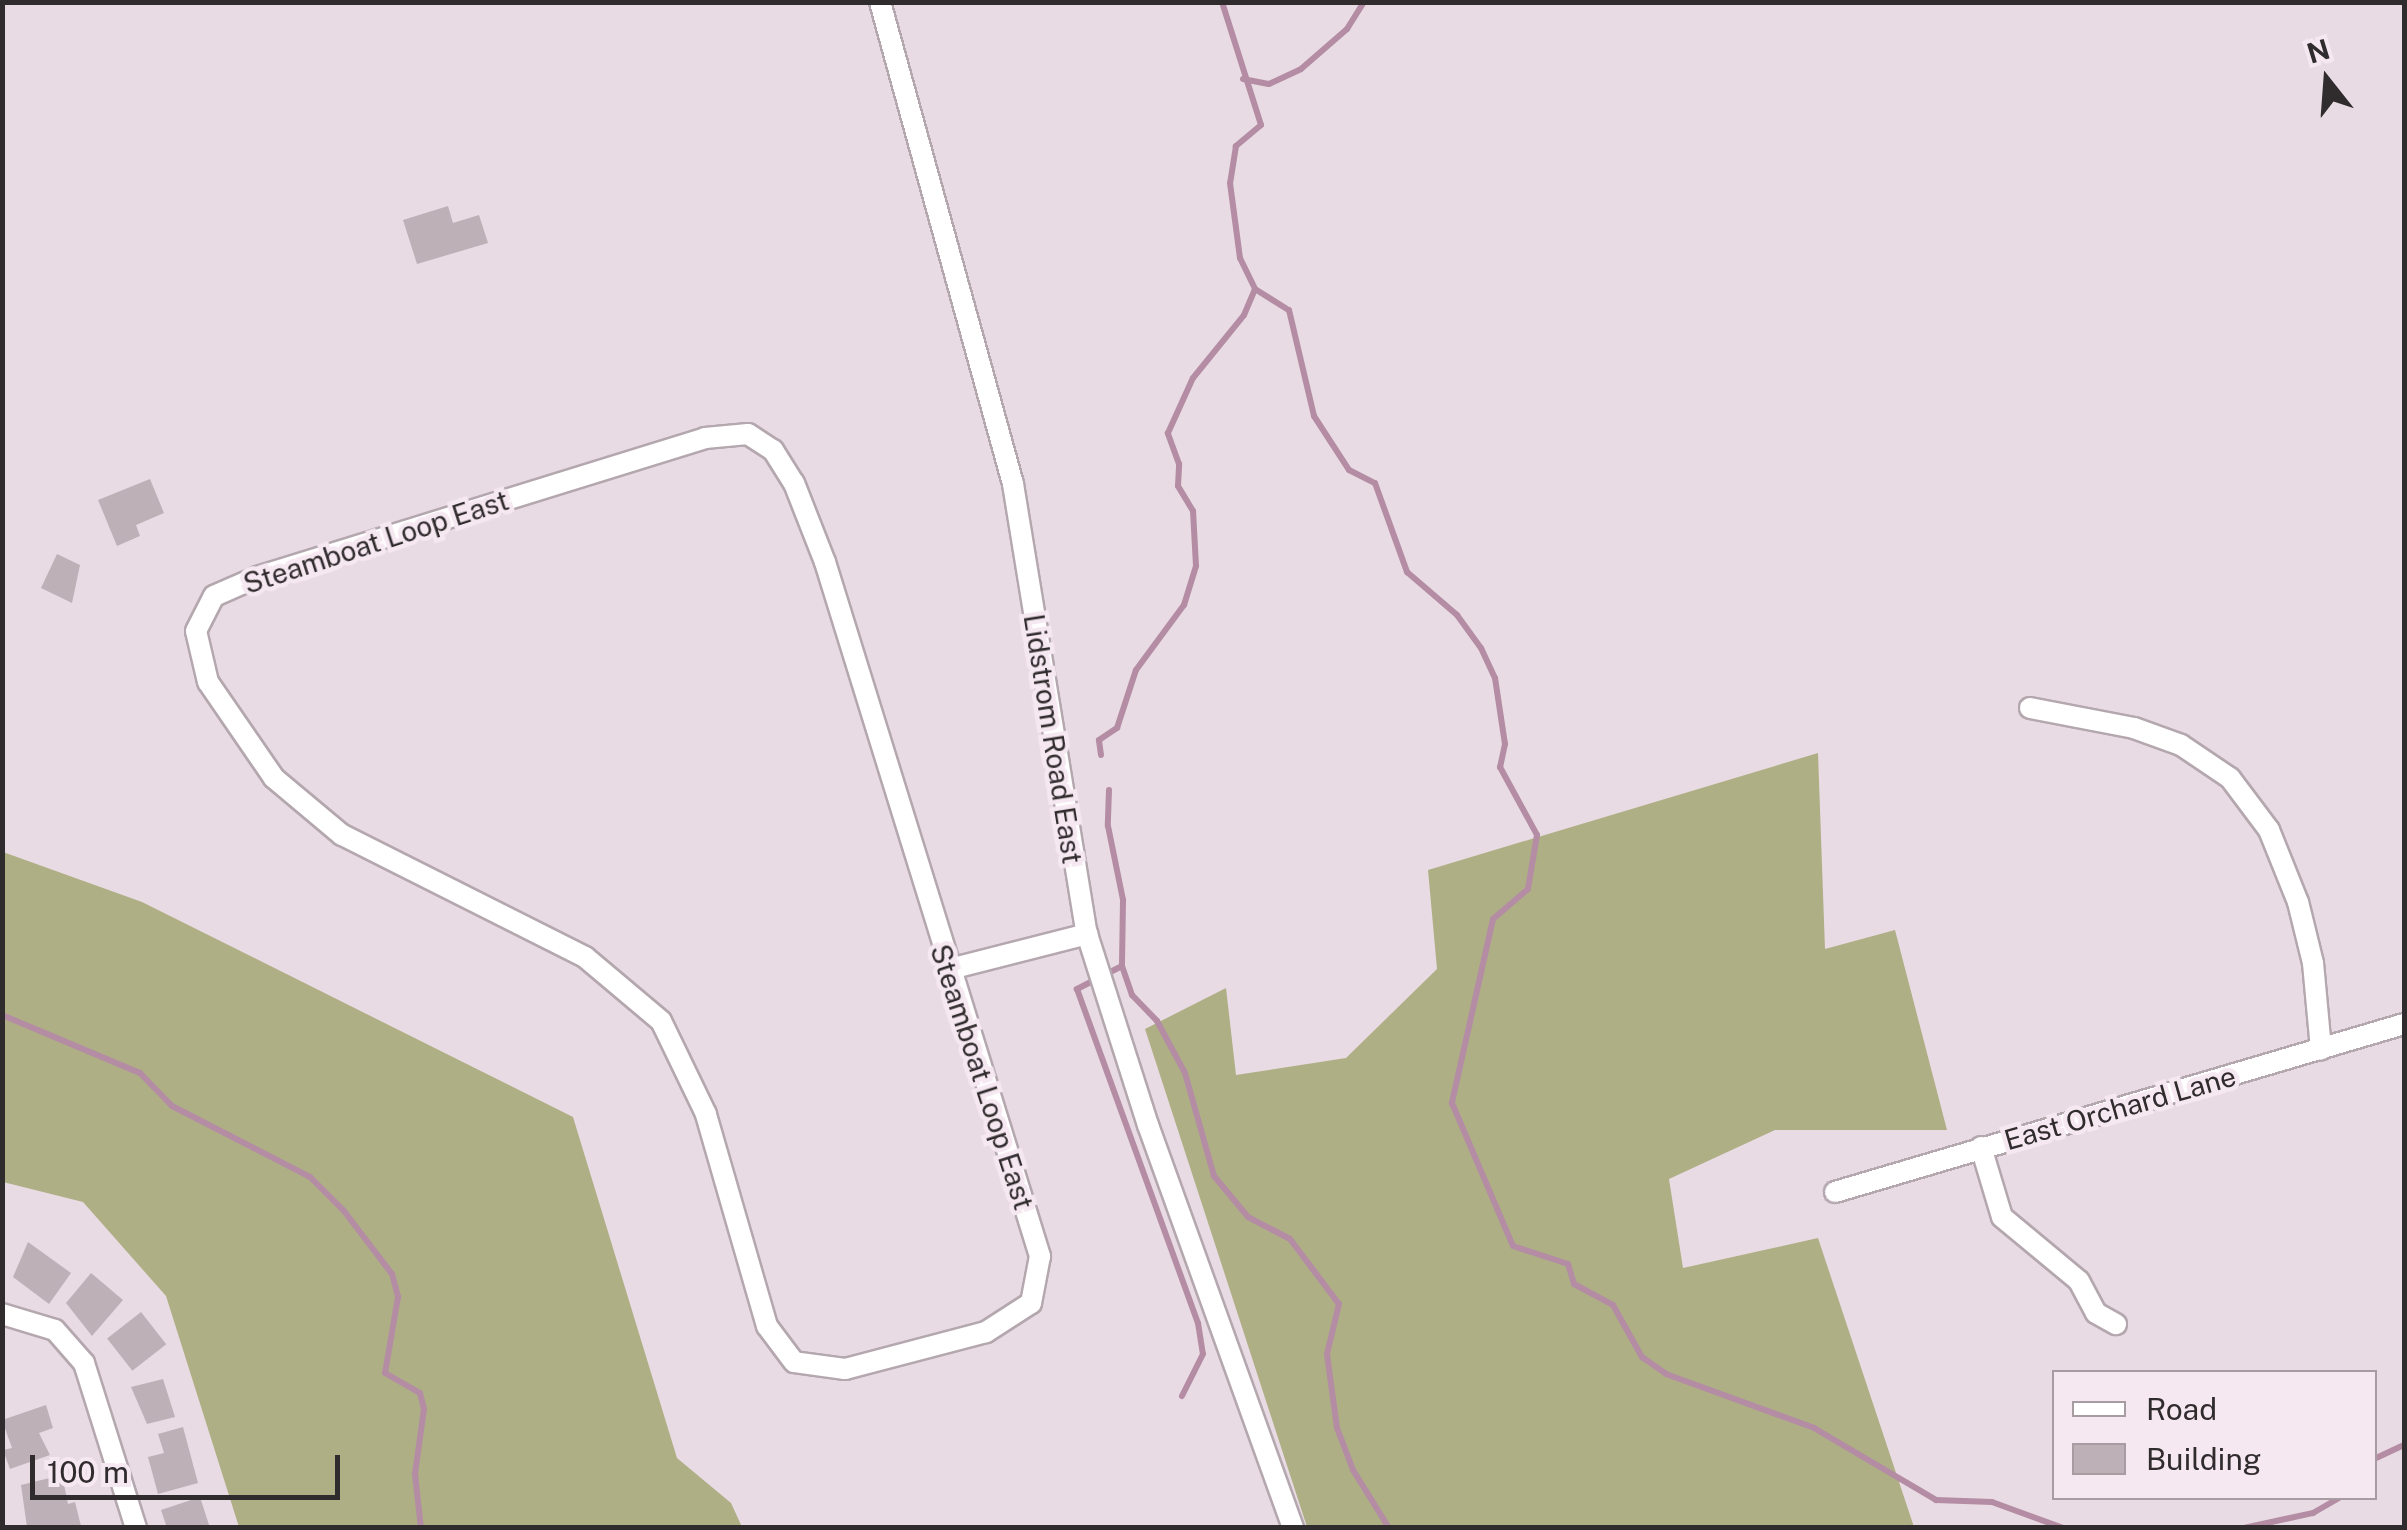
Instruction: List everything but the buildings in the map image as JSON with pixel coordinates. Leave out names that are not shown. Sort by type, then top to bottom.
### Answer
[{"type":"street","name":"Lidstrom Road East","points":[[880,2],[1013,484],[1088,934],[1148,1125],[1274,1461],[1293,1528]]},
{"type":"street","name":"Steamboat Loop East","points":[[748,434],[773,450],[794,483],[825,562],[946,970],[1040,1256],[1031,1303],[986,1332],[845,1370],[794,1362],[767,1326],[706,1114],[661,1020],[585,957],[342,834],[274,778],[208,682],[196,631],[214,596],[257,577],[705,438],[748,434]]},
{"type":"street","points":[[2030,708],[2134,728],[2181,746],[2230,778],[2269,830],[2298,902],[2313,963],[2321,1050]]},
{"type":"street","points":[[946,970],[1088,934]]},
{"type":"street","name":"East Orchard Lane","points":[[1835,1192],[2404,1024]]},
{"type":"street","points":[[1981,1147],[2002,1217],[2079,1281],[2096,1313],[2116,1324]]},
{"type":"street","points":[[2,1314],[55,1330],[84,1363],[136,1528]]},
{"type":"green space","points":[[1818,753],[1825,949],[1895,930],[1947,1130],[1775,1130],[1669,1179],[1683,1268],[1818,1238],[1914,1527],[1307,1527],[1145,1029],[1226,988],[1236,1075],[1346,1058],[1437,969],[1428,870]]},
{"type":"green space","points":[[3,852],[142,902],[573,1117],[677,1458],[731,1503],[742,1527],[239,1527],[166,1296],[83,1202],[3,1182]]},
{"type":"waterway","points":[[1222,2],[1261,125],[1236,146],[1230,183],[1240,258],[1255,289],[1289,310],[1314,416],[1349,470],[1375,483],[1407,572],[1457,615],[1481,648],[1495,678],[1505,744],[1500,767],[1537,835],[1528,889],[1493,919],[1452,1103],[1513,1246],[1568,1264],[1574,1284],[1613,1305],[1642,1357],[1666,1374],[1814,1428],[1936,1500],[1992,1502],[2063,1528]]},
{"type":"waterway","points":[[1243,79],[1269,84],[1301,69],[1347,29],[1364,2]]},
{"type":"waterway","points":[[1101,755],[1099,740],[1117,728],[1136,670],[1184,605],[1196,566],[1193,511],[1178,486],[1179,464],[1168,433],[1193,378],[1244,315],[1255,289]]},
{"type":"waterway","points":[[1109,790],[1108,826],[1123,900],[1122,966],[1132,995],[1157,1021],[1185,1073],[1214,1176],[1248,1217],[1290,1239],[1339,1304],[1327,1354],[1337,1428],[1353,1470],[1389,1528]]},
{"type":"waterway","points":[[1122,966],[1077,989],[1198,1323],[1203,1354],[1182,1396]]},
{"type":"waterway","points":[[2,1015],[140,1073],[172,1106],[310,1177],[344,1211],[392,1274],[398,1297],[385,1373],[420,1393],[424,1409],[415,1474],[421,1528]]},
{"type":"waterway","points":[[2377,1458],[2404,1445]]},
{"type":"waterway","points":[[2244,1528],[2313,1513],[2336,1500]]}]
